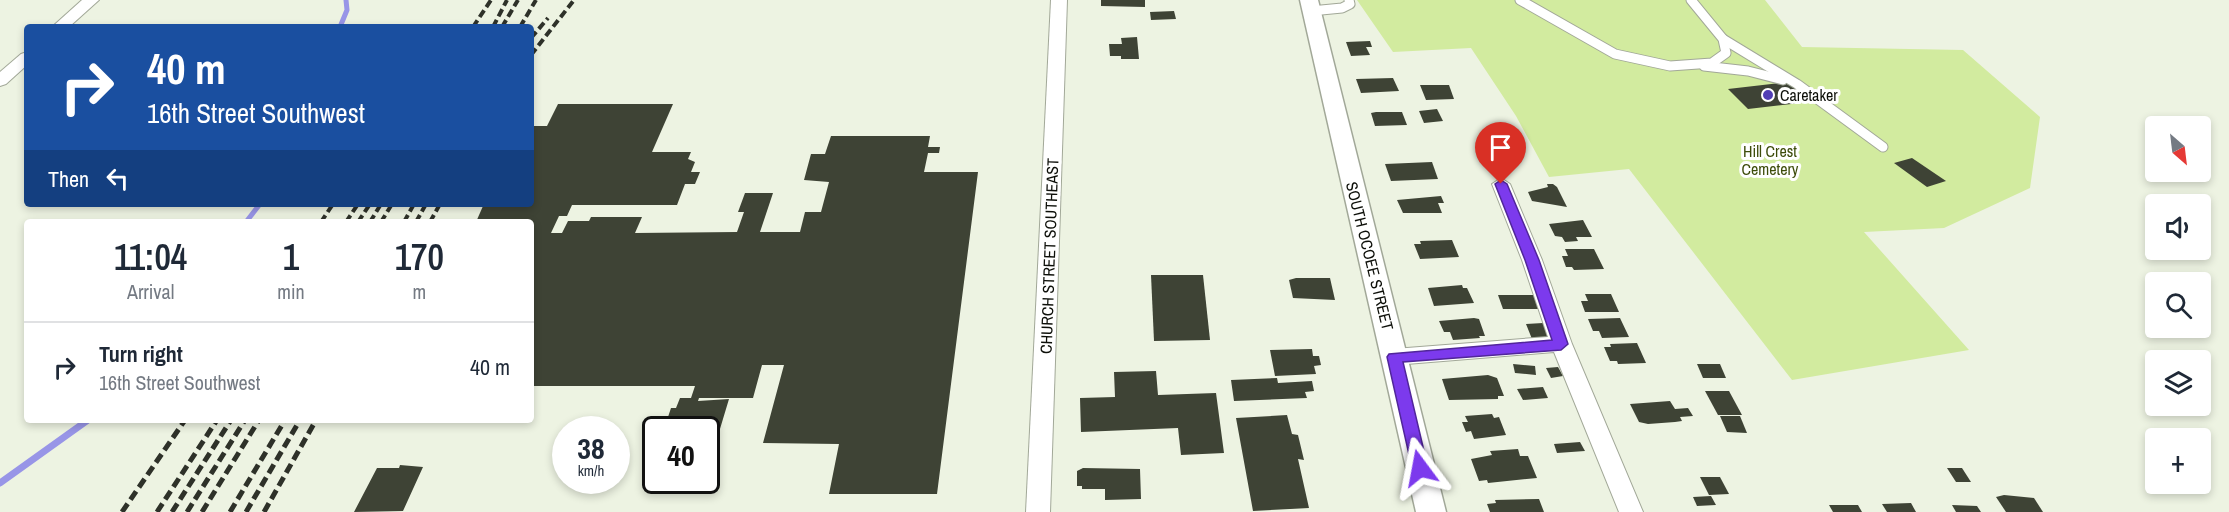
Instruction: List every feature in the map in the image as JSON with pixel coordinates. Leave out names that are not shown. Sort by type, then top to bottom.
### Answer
[{"type":"street","points":[[63,24],[91,0]]},
{"type":"street","name":"CHURCH STREET SOUTHEAST","points":[[1038,512],[1059,0]]},
{"type":"street","name":"SOUTH OCOEE STREET","points":[[1310,6],[1431,512]]},
{"type":"street","points":[[0,81],[24,60]]},
{"type":"street","points":[[1501,184],[1532,260],[1561,344],[1631,512]]},
{"type":"street","points":[[1394,357],[1561,344]]},
{"type":"lane","points":[[1310,6],[1342,8],[1350,4],[1349,0]]},
{"type":"lane","points":[[1520,0],[1616,54],[1670,66],[1712,63],[1726,53],[1723,39]]},
{"type":"lane","points":[[1691,0],[1723,39],[1797,84],[1883,147]]},
{"type":"lane","points":[[1688,64],[1748,71],[1797,84]]},
{"type":"green space","name":"Hill Crest Cemetery","points":[[1357,0],[1765,0],[1802,47],[1963,50],[2040,117],[2030,188],[1944,228],[1864,232],[1969,350],[1792,380],[1629,169],[1549,177],[1516,116],[1471,48],[1393,52]]},
{"type":"building","points":[[1101,0],[1145,0],[1145,7],[1101,6]]},
{"type":"building","points":[[1174,11],[1176,19],[1151,20],[1150,12]]},
{"type":"building","points":[[1137,37],[1139,59],[1121,59],[1121,56],[1110,56],[1109,44],[1122,44],[1121,38]]},
{"type":"building","points":[[1370,41],[1372,47],[1366,47],[1370,55],[1351,56],[1346,42]]},
{"type":"building","points":[[1393,78],[1399,91],[1361,93],[1356,79]]},
{"type":"building","name":"Caretaker","points":[[1788,82],[1809,102],[1748,109],[1728,89]]},
{"type":"building","points":[[1420,85],[1449,85],[1454,99],[1426,100]]},
{"type":"building","points":[[558,104],[673,104],[652,152],[691,152],[688,159],[695,162],[691,172],[700,172],[695,184],[685,184],[677,205],[572,205],[567,216],[559,216],[551,233],[562,233],[568,221],[589,221],[591,217],[642,217],[635,233],[737,232],[744,212],[738,212],[745,193],[773,193],[760,232],[800,232],[805,212],[821,212],[829,182],[804,180],[811,154],[825,154],[831,136],[930,136],[928,147],[940,147],[939,153],[928,153],[924,172],[978,172],[937,494],[829,494],[839,444],[763,443],[784,365],[762,365],[753,398],[699,398],[698,401],[729,399],[720,429],[720,416],[668,416],[671,408],[676,408],[680,398],[691,398],[695,386],[534,386],[534,219],[477,219],[483,207],[534,207],[534,126],[547,126]]},
{"type":"building","points":[[1437,109],[1443,121],[1424,123],[1419,111]]},
{"type":"building","points":[[1402,112],[1407,125],[1375,126],[1371,113]]},
{"type":"building","points":[[1912,158],[1946,181],[1927,187],[1894,163]]},
{"type":"building","points":[[1432,162],[1438,179],[1391,181],[1385,164]]},
{"type":"building","points":[[1547,184],[1557,187],[1567,207],[1532,201],[1528,192],[1548,187]]},
{"type":"building","points":[[1441,196],[1444,203],[1438,203],[1442,213],[1403,213],[1397,200]]},
{"type":"building","points":[[1583,220],[1592,237],[1576,237],[1578,241],[1565,242],[1562,237],[1555,236],[1549,224]]},
{"type":"building","points":[[1452,240],[1459,257],[1420,259],[1414,244],[1421,244],[1420,241]]},
{"type":"building","points":[[1565,249],[1594,249],[1604,269],[1574,270],[1572,267],[1566,267],[1562,256],[1568,256]]},
{"type":"building","points":[[1151,275],[1203,275],[1210,340],[1154,341]]},
{"type":"building","points":[[1330,278],[1335,300],[1293,298],[1289,280]]},
{"type":"building","points":[[1462,285],[1463,288],[1467,288],[1474,303],[1434,306],[1428,288]]},
{"type":"building","points":[[1585,294],[1611,294],[1619,312],[1585,312],[1581,301],[1588,301]]},
{"type":"building","points":[[1498,295],[1537,295],[1542,309],[1503,309]]},
{"type":"building","points":[[1620,318],[1629,337],[1602,338],[1599,331],[1593,331],[1588,319]]},
{"type":"building","points":[[1479,319],[1485,336],[1453,340],[1450,332],[1444,332],[1439,321]]},
{"type":"building","points":[[1543,323],[1550,338],[1532,339],[1526,324]]},
{"type":"building","points":[[1637,343],[1646,363],[1618,364],[1617,361],[1610,361],[1604,347],[1611,347],[1610,344]]},
{"type":"building","points":[[1312,349],[1313,356],[1319,356],[1321,365],[1314,366],[1316,374],[1275,376],[1270,350]]},
{"type":"building","points":[[1513,364],[1535,366],[1536,375],[1515,373]]},
{"type":"building","points":[[1697,364],[1720,364],[1726,378],[1703,378]]},
{"type":"building","points":[[1558,367],[1563,376],[1551,378],[1546,368]]},
{"type":"building","points":[[1156,371],[1158,395],[1216,393],[1224,453],[1181,455],[1178,428],[1081,432],[1080,398],[1115,397],[1114,372]]},
{"type":"building","points":[[1488,375],[1497,378],[1504,396],[1498,396],[1498,399],[1449,400],[1442,379]]},
{"type":"building","points":[[1277,378],[1278,383],[1312,381],[1314,391],[1305,392],[1307,398],[1234,401],[1231,380]]},
{"type":"building","points":[[1543,387],[1548,398],[1523,400],[1517,389]]},
{"type":"building","points":[[1705,391],[1729,391],[1742,415],[1718,415]]},
{"type":"building","points":[[1670,401],[1675,409],[1688,408],[1693,416],[1680,417],[1682,421],[1648,424],[1639,422],[1630,404]]},
{"type":"building","points":[[1492,414],[1494,418],[1499,417],[1506,435],[1474,439],[1471,431],[1466,432],[1462,422],[1468,422],[1465,416]]},
{"type":"building","points":[[1287,415],[1292,434],[1298,435],[1304,460],[1298,459],[1309,508],[1253,511],[1236,418]]},
{"type":"building","points":[[1720,416],[1740,416],[1747,433],[1727,432]]},
{"type":"building","points":[[1580,442],[1585,451],[1557,453],[1554,444]]},
{"type":"building","points":[[1518,449],[1520,456],[1528,456],[1537,478],[1488,483],[1487,480],[1479,481],[1471,459],[1492,455],[1490,451]]},
{"type":"building","points":[[400,465],[423,467],[403,511],[354,512],[377,468],[399,468]]},
{"type":"building","points":[[1083,468],[1140,469],[1141,499],[1105,500],[1105,489],[1082,489],[1082,486],[1077,486],[1077,471]]},
{"type":"building","points":[[1947,468],[1962,468],[1971,482],[1956,482]]},
{"type":"building","points":[[1700,477],[1720,477],[1729,494],[1709,495]]},
{"type":"building","points":[[2004,495],[2034,498],[2043,512],[2006,512],[1996,497]]},
{"type":"building","points":[[1711,496],[1716,505],[1697,506],[1693,497]]},
{"type":"building","points":[[1539,499],[1544,512],[1490,512],[1487,504],[1496,503],[1495,500]]},
{"type":"building","points":[[1911,503],[1916,512],[1887,512],[1882,504]]},
{"type":"building","points":[[1829,505],[1858,505],[1862,512],[1833,512]]},
{"type":"building","points":[[1952,505],[1977,506],[1981,512],[1956,512]]},
{"type":"waterway","points":[[341,24],[347,10],[346,0]]},
{"type":"waterway","points":[[248,219],[258,207]]},
{"type":"waterway","points":[[0,483],[84,423]]},
{"type":"railway","points":[[475,24],[491,0]]},
{"type":"railway","points":[[495,24],[507,0]]},
{"type":"railway","points":[[504,24],[518,0]]},
{"type":"railway","points":[[522,24],[536,0]]},
{"type":"railway","points":[[534,51],[574,0]]},
{"type":"railway","points":[[534,34],[548,18]]},
{"type":"railway","points":[[323,219],[331,207]]},
{"type":"railway","points":[[348,219],[356,207]]},
{"type":"railway","points":[[360,219],[368,207]]},
{"type":"railway","points":[[372,219],[379,207]]},
{"type":"railway","points":[[383,219],[390,207]]},
{"type":"railway","points":[[406,219],[412,207]]},
{"type":"railway","points":[[418,219],[424,207]]},
{"type":"railway","points":[[432,219],[438,207]]},
{"type":"railway","points":[[122,512],[183,423]]},
{"type":"railway","points":[[157,512],[215,423]]},
{"type":"railway","points":[[172,512],[229,423]]},
{"type":"railway","points":[[187,512],[243,423]]},
{"type":"railway","points":[[202,512],[257,423]]},
{"type":"railway","points":[[230,512],[283,423]]},
{"type":"railway","points":[[246,512],[298,423]]},
{"type":"railway","points":[[264,512],[314,423]]},
{"type":"place","name":"Caretaker","points":[[1768,95]]},
{"type":"route","points":[[1420,468],[1394,357],[1561,344],[1532,260],[1501,184]]}]
